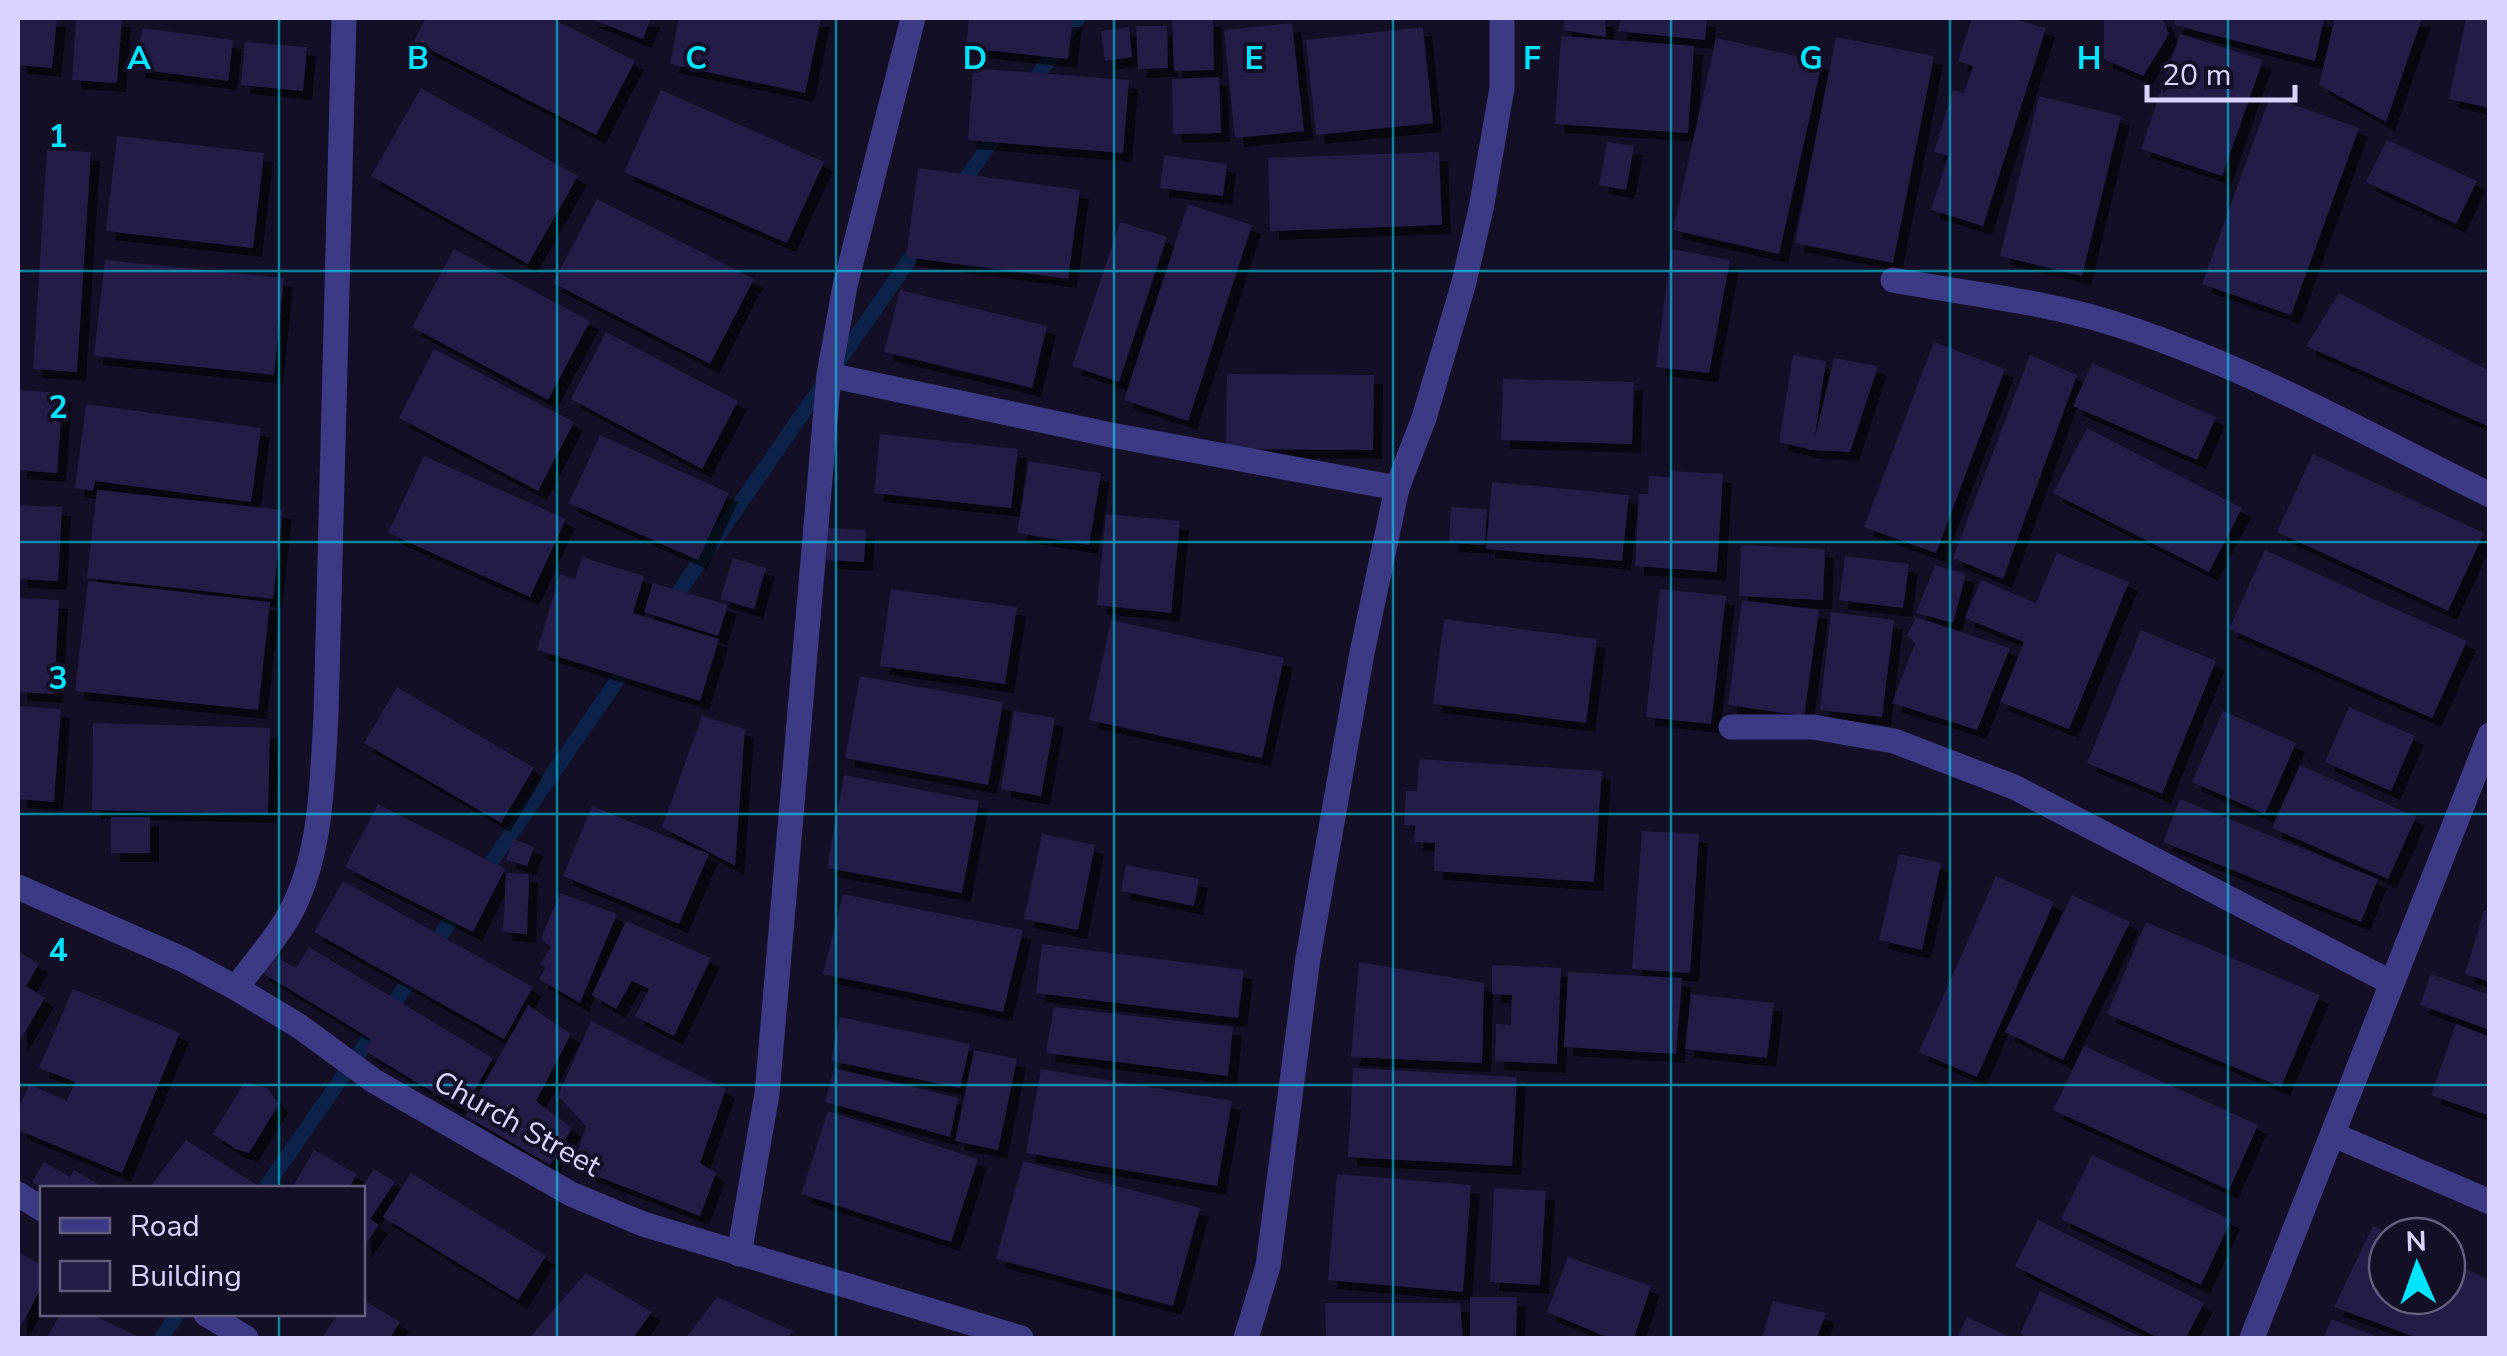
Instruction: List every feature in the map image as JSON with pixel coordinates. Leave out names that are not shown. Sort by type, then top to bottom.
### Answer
[{"type":"street","points":[[236,988],[288,918],[310,864],[321,797],[344,18]]},
{"type":"street","points":[[739,1254],[771,1056],[828,375],[854,248],[913,18]]},
{"type":"street","points":[[1246,1338],[1268,1266],[1308,958],[1362,653],[1398,488],[1440,362],[1480,210],[1502,88],[1502,18]]},
{"type":"street","points":[[1892,280],[2099,319],[2186,349],[2276,385],[2490,495]]},
{"type":"street","points":[[828,375],[1112,435],[1398,488]]},
{"type":"street","points":[[1732,726],[1813,727],[1894,741],[1997,781],[2130,845],[2392,983]]},
{"type":"street","points":[[2252,1338],[2490,735]]},
{"type":"street","name":"Church Street","points":[[18,887],[184,960],[236,988],[299,1026],[374,1081],[570,1194],[643,1224],[1020,1338]]},
{"type":"street","points":[[2334,1135],[2490,1202]]},
{"type":"street","points":[[18,1194],[40,1208]]},
{"type":"street","points":[[209,1316],[246,1338]]},
{"type":"building","points":[[18,18],[57,18],[52,68],[18,65]]},
{"type":"building","points":[[76,18],[122,18],[117,83],[72,80]]},
{"type":"building","points":[[426,18],[552,18],[635,61],[596,135],[414,41]]},
{"type":"building","points":[[588,18],[651,18],[643,39]]},
{"type":"building","points":[[679,18],[821,18],[805,93],[670,64]]},
{"type":"building","points":[[969,18],[1073,18],[1068,59],[966,48]]},
{"type":"building","points":[[1172,18],[1213,18],[1214,70],[1174,71]]},
{"type":"building","points":[[1565,18],[1605,18],[1606,37],[1563,30]]},
{"type":"building","points":[[1621,18],[1707,18],[1705,40],[1618,31]]},
{"type":"building","points":[[1972,18],[2010,18],[2046,28],[1983,226],[1931,210],[1948,156],[1934,152],[1953,90],[1964,93],[1973,66],[1958,61]]},
{"type":"building","points":[[2104,18],[2162,18],[2169,34],[2143,76],[2104,59]]},
{"type":"building","points":[[2176,18],[2324,18],[2315,61],[2174,25]]},
{"type":"building","points":[[2335,18],[2422,18],[2386,122],[2319,85]]},
{"type":"building","points":[[2466,18],[2490,18],[2490,108],[2449,99]]},
{"type":"building","points":[[1292,23],[1304,131],[1235,138],[1224,30]]},
{"type":"building","points":[[1136,26],[1167,26],[1168,68],[1138,69]]},
{"type":"building","points":[[1129,27],[1132,57],[1105,61],[1101,31]]},
{"type":"building","points":[[1423,27],[1433,123],[1316,135],[1306,40]]},
{"type":"building","points":[[142,28],[233,40],[228,81],[136,69]]},
{"type":"building","points":[[2180,34],[2263,60],[2222,176],[2141,149]]},
{"type":"building","points":[[1561,36],[1694,46],[1688,133],[1555,124]]},
{"type":"building","points":[[1836,37],[1934,56],[1893,263],[1795,243]]},
{"type":"building","points":[[1716,38],[1822,62],[1779,254],[1673,230]]},
{"type":"building","points":[[245,42],[307,47],[303,91],[241,85]]},
{"type":"building","points":[[973,68],[1129,80],[1123,153],[968,140]]},
{"type":"building","points":[[1219,77],[1221,133],[1173,134],[1172,79]]},
{"type":"building","points":[[421,88],[578,176],[528,264],[371,176]]},
{"type":"building","points":[[661,90],[824,162],[787,243],[624,172]]},
{"type":"building","points":[[2039,96],[2121,116],[2082,276],[2000,256]]},
{"type":"building","points":[[2270,96],[2359,128],[2291,315],[2202,284]]},
{"type":"building","points":[[117,136],[264,153],[253,248],[106,231]]},
{"type":"building","points":[[2387,140],[2477,181],[2456,224],[2366,182]]},
{"type":"building","points":[[1607,142],[1634,146],[1626,190],[1599,185]]},
{"type":"building","points":[[47,150],[91,152],[77,372],[33,369]]},
{"type":"building","points":[[1439,152],[1442,225],[1270,231],[1268,158]]},
{"type":"building","points":[[1164,155],[1227,164],[1223,196],[1160,188]]},
{"type":"building","points":[[918,168],[1080,190],[1068,279],[906,257]]},
{"type":"building","points":[[597,199],[754,279],[710,364],[553,283]]},
{"type":"building","points":[[1188,204],[1252,225],[1188,421],[1124,400]]},
{"type":"building","points":[[1120,222],[1167,237],[1119,382],[1072,366]]},
{"type":"building","points":[[454,249],[590,321],[548,400],[412,327]]},
{"type":"building","points":[[1671,249],[1730,260],[1709,373],[1656,367]]},
{"type":"building","points":[[105,260],[284,278],[274,375],[94,356]]},
{"type":"building","points":[[900,290],[1047,326],[1032,388],[884,352]]},
{"type":"building","points":[[2339,293],[2490,371],[2490,427],[2306,346]]},
{"type":"building","points":[[606,332],[738,401],[702,469],[571,399]]},
{"type":"building","points":[[1934,342],[2005,369],[1936,553],[1864,527]]},
{"type":"building","points":[[434,349],[574,422],[538,491],[399,418]]},
{"type":"building","points":[[1793,355],[1826,361],[1814,442],[1834,358],[1878,366],[1850,452],[1812,450],[1779,442]]},
{"type":"building","points":[[2030,355],[2077,375],[2003,579],[1953,558]]},
{"type":"building","points":[[2092,363],[2216,417],[2197,460],[2073,406]]},
{"type":"building","points":[[1227,374],[1374,375],[1373,450],[1226,449]]},
{"type":"building","points":[[1503,379],[1634,382],[1632,444],[1501,440]]},
{"type":"building","points":[[18,390],[63,393],[57,473],[18,470]]},
{"type":"building","points":[[86,404],[261,428],[251,502],[95,481],[93,491],[75,488]]},
{"type":"building","points":[[2087,428],[2242,508],[2209,572],[2053,493]]},
{"type":"building","points":[[880,434],[1018,449],[1011,508],[874,493]]},
{"type":"building","points":[[600,435],[729,493],[698,560],[569,503]]},
{"type":"building","points":[[2313,454],[2484,533],[2448,611],[2277,532]]},
{"type":"building","points":[[424,456],[566,519],[530,597],[388,533]]},
{"type":"building","points":[[1029,461],[1101,473],[1089,545],[1017,533]]},
{"type":"building","points":[[1670,471],[1723,474],[1717,572],[1635,566],[1639,494],[1648,494],[1649,476],[1670,477]]},
{"type":"building","points":[[1492,482],[1629,495],[1622,561],[1486,549]]},
{"type":"building","points":[[97,490],[283,510],[273,599],[87,578]]},
{"type":"building","points":[[18,505],[62,507],[58,581],[18,579]]},
{"type":"building","points":[[1451,507],[1487,509],[1485,545],[1449,543]]},
{"type":"building","points":[[1106,514],[1180,521],[1171,613],[1097,605]]},
{"type":"building","points":[[828,528],[866,530],[864,562],[826,560]]},
{"type":"building","points":[[1741,545],[1825,549],[1823,600],[1739,596]]},
{"type":"building","points":[[2265,550],[2467,641],[2432,718],[2229,629]]},
{"type":"building","points":[[2057,553],[2129,582],[2069,729],[2000,702],[2024,642],[1965,618],[1981,580],[2036,603]]},
{"type":"building","points":[[1845,556],[1909,564],[1903,608],[1839,600]]},
{"type":"building","points":[[582,557],[644,576],[633,613],[719,639],[700,701],[537,650],[560,574],[575,579]]},
{"type":"building","points":[[733,558],[766,568],[754,609],[720,599]]},
{"type":"building","points":[[1935,565],[1966,574],[1953,623],[1916,613]]},
{"type":"building","points":[[88,581],[270,602],[258,710],[75,691]]},
{"type":"building","points":[[653,583],[728,605],[718,636],[644,612]]},
{"type":"building","points":[[891,589],[1017,607],[1005,684],[880,666]]},
{"type":"building","points":[[1660,589],[1726,596],[1711,724],[1646,717]]},
{"type":"building","points":[[18,598],[59,600],[54,694],[18,692]]},
{"type":"building","points":[[1742,600],[1819,610],[1804,716],[1728,705]]},
{"type":"building","points":[[1831,612],[1894,620],[1882,717],[1820,710]]},
{"type":"building","points":[[1916,617],[2010,648],[1977,730],[1892,703],[1915,643],[1907,636]]},
{"type":"building","points":[[1444,619],[1597,639],[1586,723],[1433,704]]},
{"type":"building","points":[[1111,620],[1284,658],[1262,758],[1089,720]]},
{"type":"building","points":[[2141,630],[2216,661],[2162,794],[2087,763]]},
{"type":"building","points":[[860,676],[1003,702],[988,785],[845,758]]},
{"type":"building","points":[[397,687],[534,768],[501,823],[364,743]]},
{"type":"building","points":[[18,706],[61,709],[54,802],[18,799]]},
{"type":"building","points":[[2349,707],[2415,736],[2391,791],[2325,762]]},
{"type":"building","points":[[1014,711],[1055,718],[1041,796],[1001,789]]},
{"type":"building","points":[[2223,711],[2296,743],[2265,814],[2192,782]]},
{"type":"building","points":[[702,716],[745,729],[735,866],[662,827]]},
{"type":"building","points":[[93,723],[270,728],[268,814],[92,810]]},
{"type":"building","points":[[1419,759],[1602,771],[1594,882],[1434,871],[1435,843],[1414,842],[1415,826],[1404,825],[1406,791],[1417,791]]},
{"type":"building","points":[[2300,765],[2416,817],[2388,879],[2272,828]]},
{"type":"building","points":[[844,775],[979,801],[962,893],[827,868]]},
{"type":"building","points":[[2180,799],[2378,879],[2361,922],[2163,842]]},
{"type":"building","points":[[378,804],[505,869],[473,932],[345,867]]},
{"type":"building","points":[[592,806],[709,854],[679,924],[563,876]]},
{"type":"building","points":[[111,817],[150,817],[150,853],[111,853]]},
{"type":"building","points":[[1642,831],[1699,834],[1690,973],[1632,969]]},
{"type":"building","points":[[1042,834],[1095,845],[1078,930],[1024,919]]},
{"type":"building","points":[[513,839],[534,847],[527,866],[506,860]]},
{"type":"building","points":[[1899,854],[1941,863],[1922,950],[1879,940]]},
{"type":"building","points":[[1126,865],[1199,879],[1194,906],[1121,891]]},
{"type":"building","points":[[506,873],[529,874],[527,934],[503,932]]},
{"type":"building","points":[[1996,876],[2054,902],[1977,1077],[1919,1052]]},
{"type":"building","points":[[343,881],[533,987],[504,1039],[314,932]]},
{"type":"building","points":[[560,893],[617,914],[580,1003],[539,979],[546,967],[540,964],[551,947],[541,939]]},
{"type":"building","points":[[843,894],[1023,930],[1003,1012],[823,974]]},
{"type":"building","points":[[2072,895],[2130,922],[2063,1060],[2005,1032]]},
{"type":"building","points":[[2484,910],[2490,912],[2490,982],[2465,974]]},
{"type":"building","points":[[626,921],[711,958],[674,1036],[635,1016],[649,989],[632,981],[616,1009],[592,995]]},
{"type":"building","points":[[2146,922],[2320,995],[2281,1087],[2107,1014]]},
{"type":"building","points":[[1042,944],[1244,970],[1238,1018],[1036,993]]},
{"type":"building","points":[[309,947],[493,1058],[472,1095],[463,1089],[454,1105],[365,1051],[371,1039],[259,971],[270,953],[296,968]]},
{"type":"building","points":[[18,951],[39,964],[26,986],[45,998],[18,1044]]},
{"type":"building","points":[[1359,962],[1484,983],[1482,1063],[1351,1057]]},
{"type":"building","points":[[1492,965],[1561,968],[1557,1064],[1495,1061],[1496,1024],[1511,1025],[1512,995],[1492,994]]},
{"type":"building","points":[[1568,972],[1682,978],[1676,1054],[1564,1047]]},
{"type":"building","points":[[2431,974],[2490,995],[2490,1030],[2420,1005]]},
{"type":"building","points":[[73,989],[180,1033],[122,1173],[18,1130],[18,1111],[29,1084],[67,1101],[75,1082],[39,1068]]},
{"type":"building","points":[[1691,994],[1774,1003],[1767,1058],[1685,1049]]},
{"type":"building","points":[[528,1005],[571,1034],[536,1101],[572,1128],[550,1165],[466,1116]]},
{"type":"building","points":[[1054,1007],[1233,1027],[1228,1076],[1046,1053]]},
{"type":"building","points":[[840,1017],[970,1044],[960,1088],[831,1061]]},
{"type":"building","points":[[591,1021],[726,1089],[700,1163],[716,1173],[700,1216],[573,1167],[586,1126],[558,1096]]},
{"type":"building","points":[[2456,1024],[2490,1037],[2490,1116],[2431,1095]]},
{"type":"building","points":[[2084,1046],[2258,1125],[2229,1190],[2053,1110]]},
{"type":"building","points":[[974,1050],[1017,1059],[998,1150],[955,1141]]},
{"type":"building","points":[[834,1068],[958,1098],[950,1137],[825,1102]]},
{"type":"building","points":[[1353,1068],[1517,1077],[1512,1166],[1348,1157]]},
{"type":"building","points":[[1041,1069],[1232,1101],[1217,1186],[1026,1153]]},
{"type":"building","points":[[244,1083],[267,1088],[279,1104],[249,1153],[213,1134]]},
{"type":"building","points":[[828,1111],[978,1159],[951,1242],[801,1194]]},
{"type":"building","points":[[186,1140],[259,1186],[151,1186]]},
{"type":"building","points":[[314,1150],[357,1174],[350,1186],[293,1186]]},
{"type":"building","points":[[2092,1155],[2231,1220],[2201,1285],[2061,1219]]},
{"type":"building","points":[[1023,1161],[1200,1208],[1173,1306],[996,1259]]},
{"type":"building","points":[[44,1162],[70,1177],[74,1170],[102,1186],[40,1186],[32,1182]]},
{"type":"building","points":[[374,1169],[395,1182],[370,1219],[379,1225],[365,1245],[365,1186]]},
{"type":"building","points":[[411,1173],[546,1256],[518,1300],[383,1217]]},
{"type":"building","points":[[1337,1174],[1471,1185],[1463,1292],[1328,1280]]},
{"type":"building","points":[[1494,1188],[1546,1191],[1540,1285],[1490,1282]]},
{"type":"building","points":[[2038,1220],[2204,1303],[2186,1338],[2159,1338],[2015,1266]]},
{"type":"building","points":[[2367,1238],[2367,1316],[2467,1316],[2467,1269],[2490,1280],[2490,1338],[2418,1338],[2334,1307]]},
{"type":"building","points":[[18,1252],[40,1264],[40,1290],[18,1332]]},
{"type":"building","points":[[1568,1257],[1651,1286],[1634,1338],[1609,1338],[1547,1312]]},
{"type":"building","points":[[586,1273],[652,1312],[633,1338],[529,1338]]},
{"type":"building","points":[[2040,1291],[2143,1338],[2031,1338],[2020,1334]]},
{"type":"building","points":[[717,1297],[793,1331],[788,1338],[686,1338]]},
{"type":"building","points":[[1470,1297],[1517,1297],[1516,1338],[1470,1338]]},
{"type":"building","points":[[365,1301],[400,1322],[390,1338],[322,1338],[337,1316],[365,1316]]},
{"type":"building","points":[[1773,1301],[1826,1313],[1817,1338],[1762,1338]]},
{"type":"building","points":[[1325,1303],[1460,1303],[1463,1338],[1326,1338]]},
{"type":"building","points":[[59,1316],[95,1316],[141,1338],[47,1338]]},
{"type":"building","points":[[1967,1317],[2013,1338],[1957,1338]]},
{"type":"building","points":[[2331,1319],[2381,1338],[2324,1338]]},
{"type":"waterway","points":[[1029,88],[1078,18]]},
{"type":"waterway","points":[[957,191],[1001,128]]},
{"type":"waterway","points":[[669,606],[921,243]]},
{"type":"waterway","points":[[481,877],[630,662]]},
{"type":"waterway","points":[[430,951],[462,904]]},
{"type":"waterway","points":[[266,1186],[417,970]]},
{"type":"waterway","points":[[161,1338],[177,1316]]}]
